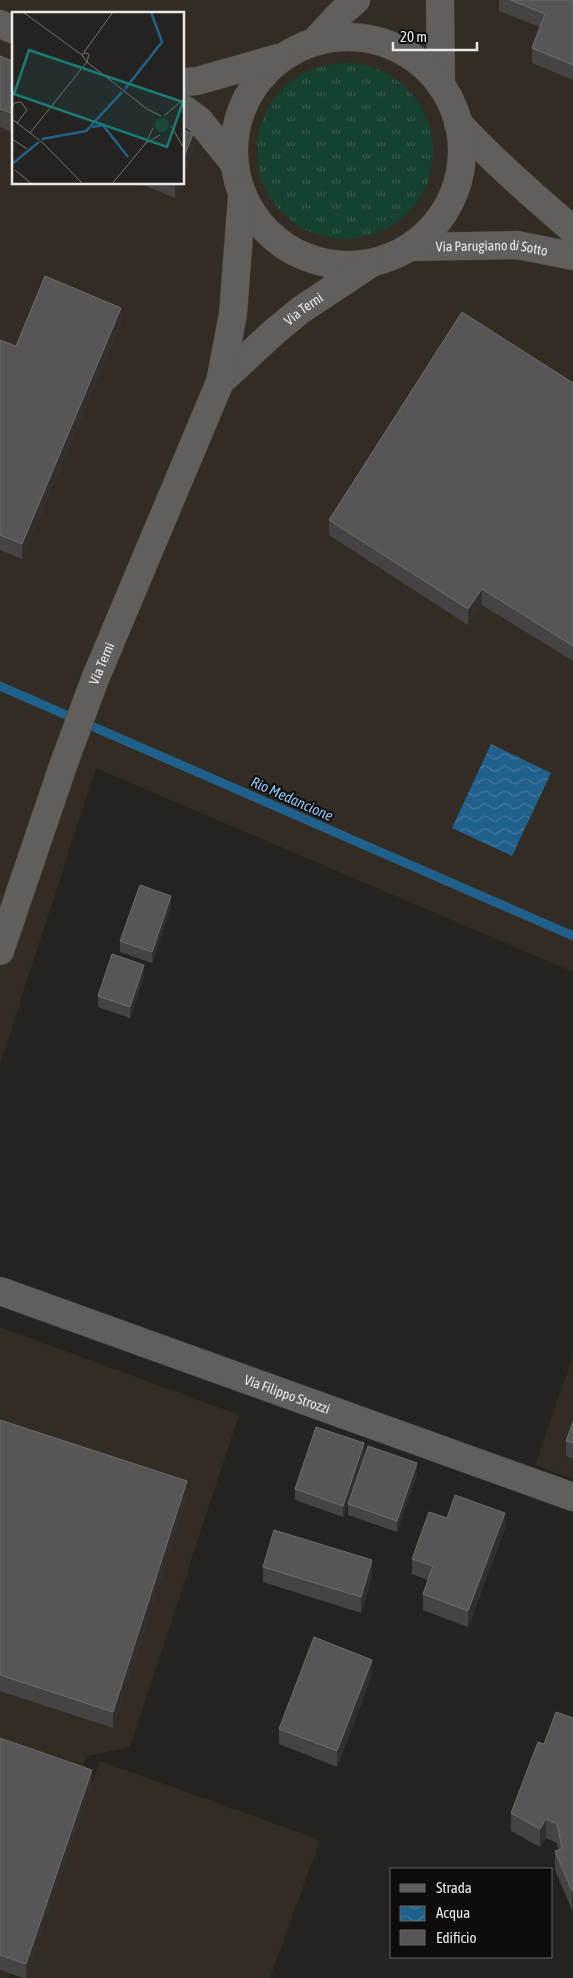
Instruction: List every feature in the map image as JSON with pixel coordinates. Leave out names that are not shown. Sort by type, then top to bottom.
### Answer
[{"type":"street","points":[[315,41],[356,0]]},
{"type":"street","points":[[440,0],[441,85]]},
{"type":"street","points":[[0,24],[12,29]]},
{"type":"street","points":[[185,82],[197,81],[282,57],[315,41],[339,37],[362,37],[385,43],[406,53],[425,67],[441,85],[451,103],[462,143],[461,163],[455,190],[450,202],[440,219],[410,247],[392,257],[372,263],[345,266],[320,262],[295,253],[273,238],[256,218],[242,196],[234,163],[235,132],[244,103],[260,78],[282,57]]},
{"type":"street","points":[[185,110],[199,120],[234,163]]},
{"type":"street","points":[[458,123],[527,191],[573,230]]},
{"type":"street","name":"Via Terni","points":[[0,951],[95,678],[220,382],[233,314],[242,196]]},
{"type":"street","name":"Via Parugiano di Sotto","points":[[410,247],[517,245],[573,256]]},
{"type":"street","name":"Via Terni","points":[[220,382],[302,309],[334,286],[372,263]]},
{"type":"street","name":"Via Filippo Strozzi","points":[[0,1291],[573,1497]]},
{"type":"shaded area","points":[[0,0],[573,0],[573,972],[96,768],[0,1064]]},
{"type":"shaded area","points":[[0,1327],[239,1415],[130,1747],[87,1756],[9,1978],[0,1978]]},
{"type":"shaded area","points":[[573,1356],[573,1479],[535,1465]]},
{"type":"shaded area","points":[[100,1761],[320,1840],[270,1978],[26,1978]]},
{"type":"green space","points":[[336,63],[354,63],[379,69],[394,77],[408,88],[419,102],[427,117],[432,134],[432,168],[427,185],[419,200],[408,214],[394,225],[371,236],[354,239],[336,239],[311,233],[296,225],[282,214],[271,200],[260,177],[257,160],[257,142],[263,117],[271,102],[282,88],[296,77],[319,66]]},
{"type":"water","points":[[491,744],[551,773],[512,856],[452,828]]},
{"type":"building","points":[[510,0],[573,0],[573,65],[532,48],[545,14]]},
{"type":"building","points":[[0,56],[12,61],[12,113],[0,109]]},
{"type":"building","points":[[185,130],[193,134],[185,154]]},
{"type":"building","points":[[45,276],[121,308],[22,544],[0,535],[0,340],[16,346]]},
{"type":"building","points":[[462,312],[573,383],[573,646],[482,589],[468,609],[329,520]]},
{"type":"building","points":[[140,885],[171,896],[152,952],[120,941]]},
{"type":"building","points":[[112,954],[144,965],[130,1007],[98,996]]},
{"type":"building","points":[[0,1420],[187,1481],[113,1712],[0,1675]]},
{"type":"building","points":[[573,1422],[573,1443],[566,1441]]},
{"type":"building","points":[[316,1427],[364,1443],[343,1506],[295,1489]]},
{"type":"building","points":[[368,1446],[417,1463],[397,1521],[348,1504]]},
{"type":"building","points":[[455,1495],[505,1513],[468,1611],[423,1594],[433,1566],[412,1559],[429,1512],[447,1518]]},
{"type":"building","points":[[274,1530],[372,1560],[361,1597],[263,1567]]},
{"type":"building","points":[[314,1637],[372,1660],[337,1751],[279,1729]]},
{"type":"building","points":[[556,1712],[573,1718],[573,1891],[555,1851],[562,1849],[557,1824],[546,1819],[540,1829],[511,1813],[538,1742],[544,1744]]},
{"type":"building","points":[[0,1738],[92,1770],[26,1964],[0,1955]]},
{"type":"waterway","name":"Rio Medancione","points":[[0,686],[573,936]]}]
